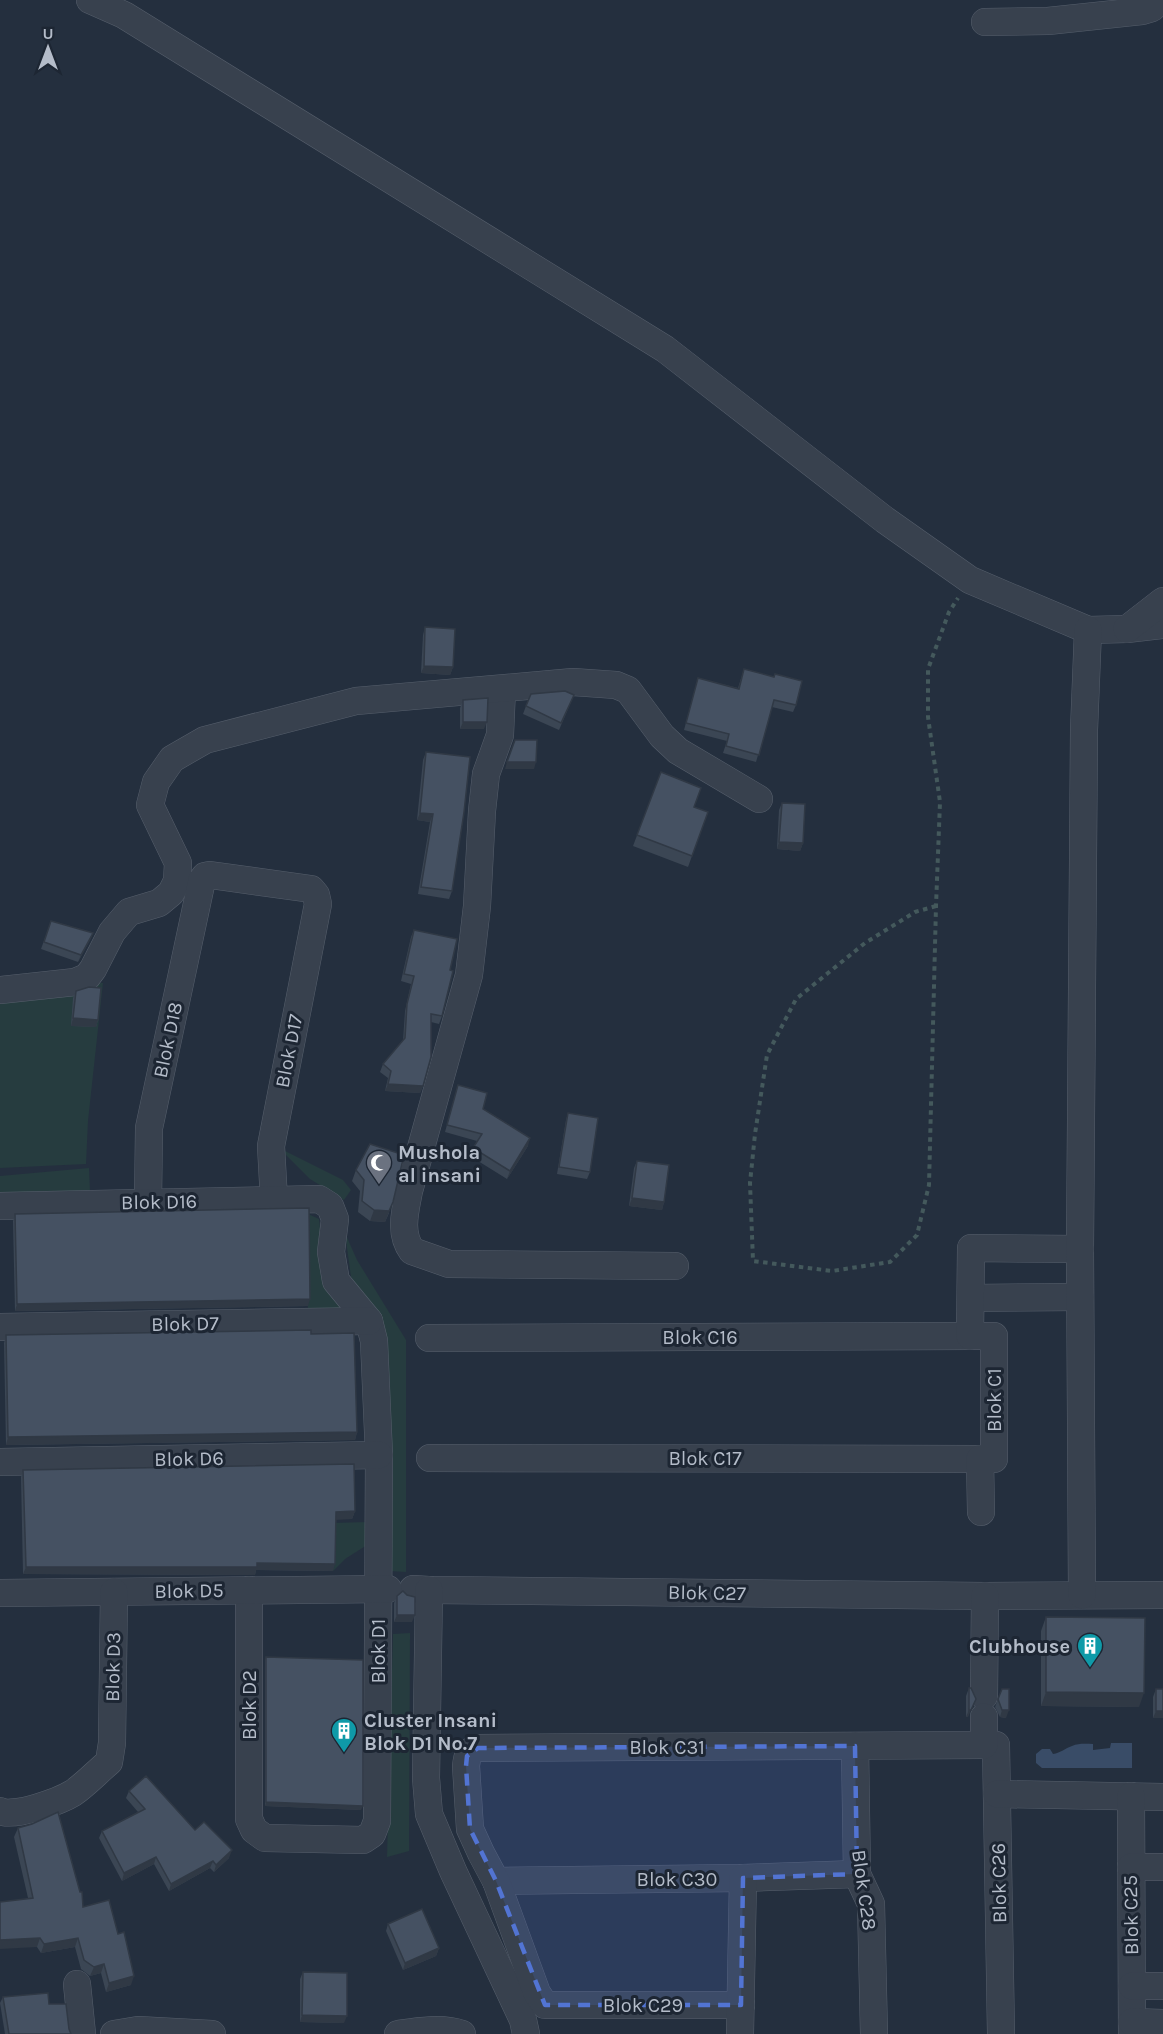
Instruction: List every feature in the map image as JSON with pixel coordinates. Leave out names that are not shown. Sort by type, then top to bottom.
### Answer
[{"type":"street","points":[[90,0],[124,15],[665,349],[867,507],[970,580],[1089,630],[1127,629],[1163,624]]},
{"type":"street","points":[[985,22],[1048,21],[1142,11],[1152,8],[1154,0]]},
{"type":"street","points":[[1127,629],[1163,601]]},
{"type":"street","points":[[1082,1595],[1080,1249],[1084,730],[1089,630]]},
{"type":"street","points":[[0,990],[75,982],[87,976],[112,932],[129,912],[159,903],[171,892],[177,882],[178,862],[150,805],[156,782],[172,759],[204,740],[357,701],[573,682],[616,685],[628,690],[662,736],[678,751],[759,799]]},
{"type":"street","points":[[502,689],[500,735],[486,774],[470,975],[409,1191],[403,1233],[412,1251],[449,1264],[675,1266]]},
{"type":"street","name":"Blok D18","points":[[148,1202],[149,1128],[202,880],[205,876],[210,875],[311,889],[316,895],[318,904]]},
{"type":"street","name":"Blok D17","points":[[274,1200],[271,1146],[318,904]]},
{"type":"street","name":"Blok D16","points":[[0,1206],[319,1199],[330,1206],[335,1219],[331,1252],[336,1281],[369,1321]]},
{"type":"street","points":[[970,1336],[971,1248],[1080,1249]]},
{"type":"street","points":[[971,1298],[1080,1297]]},
{"type":"street","points":[[369,1321],[374,1341],[379,1455],[402,1589],[429,1814],[523,2020],[526,2034]]},
{"type":"street","name":"Blok D7","points":[[0,1327],[369,1321]]},
{"type":"street","name":"Blok C16","points":[[429,1338],[970,1336]]},
{"type":"street","name":"Blok C1","points":[[970,1336],[994,1336],[994,1459],[981,1459],[981,1512]]},
{"type":"street","name":"Blok D6","points":[[0,1462],[379,1455]]},
{"type":"street","name":"Blok C17","points":[[430,1458],[981,1459]]},
{"type":"street","name":"Blok C27","points":[[402,1589],[985,1596],[1163,1595]]},
{"type":"street","name":"Blok D5","points":[[0,1593],[402,1589]]},
{"type":"street","name":"Blok D1","points":[[249,1819],[254,1830],[265,1838],[363,1840],[372,1834],[377,1821],[402,1589]]},
{"type":"street","name":"Blok D2","points":[[249,1590],[249,1819]]},
{"type":"street","name":"Blok D3","points":[[0,1811],[13,1814],[64,1798],[109,1761],[112,1743],[114,1592]]},
{"type":"street","points":[[984,1745],[985,1596]]},
{"type":"street","name":"Blok C31","points":[[496,1881],[470,1829],[466,1766],[467,1756],[472,1749],[984,1745]]},
{"type":"street","name":"Blok C26","points":[[984,1745],[996,1745],[1001,2034]]},
{"type":"street","name":"Blok C28","points":[[855,1746],[858,1874],[871,1904],[874,2034]]},
{"type":"street","points":[[997,1794],[1163,1797]]},
{"type":"street","name":"Blok C25","points":[[1131,1796],[1132,2028]]},
{"type":"street","points":[[1131,1867],[1163,1868]]},
{"type":"street","name":"Blok C30","points":[[496,1881],[858,1874]]},
{"type":"street","points":[[740,2034],[743,1878]]},
{"type":"street","name":"Blok C29","points":[[496,1881],[537,1993],[545,2005],[741,2005]]},
{"type":"street","points":[[77,1984],[82,2034]]},
{"type":"street","points":[[1132,1986],[1163,1986]]},
{"type":"street","points":[[1132,2028],[1163,2023]]},
{"type":"street","points":[[114,2034],[138,2030],[212,2034]]},
{"type":"street","points":[[398,2034],[428,2030],[462,2034]]},
{"type":"path","points":[[936,906],[915,912],[865,943],[796,999],[791,1008],[767,1055],[755,1134],[750,1183],[753,1262],[832,1271],[890,1262],[917,1235],[929,1185],[940,802],[928,717],[928,669],[949,612],[970,580]]},
{"type":"highlighted area","points":[[855,1746],[857,1874],[743,1878],[741,2005],[545,2005],[496,1881],[470,1829],[466,1766],[467,1756],[478,1748]]},
{"type":"green space","points":[[41,977],[103,983],[88,1121],[86,1164],[0,1168],[0,981]]},
{"type":"green space","points":[[279,1148],[343,1180],[351,1190],[344,1200],[310,1179]]},
{"type":"green space","points":[[89,1168],[90,1192],[0,1192],[0,1176]]},
{"type":"green space","points":[[306,1213],[319,1219],[326,1278],[345,1314],[308,1314]]},
{"type":"green space","points":[[345,1233],[357,1260],[406,1340],[406,1572],[389,1571],[385,1337],[351,1277]]},
{"type":"green space","points":[[368,1522],[367,1545],[345,1559],[333,1571],[331,1523]]},
{"type":"green space","points":[[410,1633],[409,1851],[387,1857],[393,1634]]},
{"type":"water","points":[[1111,1743],[1132,1743],[1132,1768],[1042,1768],[1036,1763],[1036,1754],[1042,1749],[1050,1749],[1053,1754],[1077,1744],[1093,1744],[1093,1750],[1110,1748]]},
{"type":"building","points":[[425,627],[455,629],[453,667],[424,666]]},
{"type":"building","points":[[744,669],[802,681],[796,705],[774,700],[759,755],[726,746],[729,734],[686,723],[698,678],[739,689]]},
{"type":"building","points":[[565,691],[574,695],[561,723],[526,706],[531,694]]},
{"type":"building","points":[[488,698],[487,722],[463,722],[463,700]]},
{"type":"building","points":[[515,740],[537,740],[536,762],[507,762]]},
{"type":"building","points":[[426,752],[470,757],[452,891],[421,887],[433,814],[420,813]]},
{"type":"building","points":[[661,772],[701,788],[694,807],[708,812],[692,856],[637,835]]},
{"type":"building","points":[[782,803],[805,804],[803,843],[779,842]]},
{"type":"building","points":[[51,921],[93,933],[81,955],[44,942]]},
{"type":"building","points":[[414,930],[457,939],[450,970],[453,971],[442,1016],[431,1014],[431,1057],[423,1086],[388,1084],[391,1071],[383,1064],[405,1038],[407,1004],[414,976],[404,974]]},
{"type":"building","points":[[89,987],[101,988],[98,1020],[73,1018],[76,991]]},
{"type":"building","points":[[458,1085],[487,1093],[483,1109],[530,1138],[510,1171],[473,1148],[482,1134],[447,1125]]},
{"type":"building","points":[[568,1113],[598,1118],[590,1172],[559,1167]]},
{"type":"building","name":"Mushola al insani","points":[[370,1144],[404,1155],[389,1211],[374,1210],[362,1201],[364,1180],[356,1170]]},
{"type":"building","points":[[637,1161],[669,1165],[664,1202],[632,1198]]},
{"type":"building","points":[[309,1208],[310,1299],[17,1304],[15,1214]]},
{"type":"building","points":[[311,1330],[311,1334],[354,1333],[357,1432],[8,1437],[6,1335]]},
{"type":"building","points":[[354,1464],[355,1511],[336,1512],[335,1564],[257,1563],[257,1567],[26,1567],[23,1470]]},
{"type":"building","points":[[403,1591],[415,1597],[415,1615],[397,1615],[397,1596]]},
{"type":"building","name":"Clubhouse","points":[[1046,1617],[1145,1618],[1144,1693],[1046,1692]]},
{"type":"building","points":[[266,1657],[363,1660],[363,1806],[266,1802]]},
{"type":"building","points":[[969,1688],[976,1699],[971,1710],[969,1710]]},
{"type":"building","points":[[1002,1689],[1009,1689],[1009,1710],[1002,1710],[998,1699]]},
{"type":"building","points":[[1156,1689],[1163,1689],[1163,1711],[1156,1711]]},
{"type":"building","points":[[146,1776],[195,1830],[204,1822],[232,1850],[216,1865],[213,1861],[171,1884],[156,1857],[124,1873],[102,1831],[145,1809],[129,1791]]},
{"type":"building","points":[[58,1812],[80,1892],[82,1892],[83,1907],[109,1900],[118,1934],[124,1932],[134,1976],[109,1983],[104,1964],[94,1967],[84,1960],[78,1938],[44,1944],[40,1938],[0,1940],[0,1902],[33,1898],[18,1828]]},
{"type":"building","points":[[422,1909],[439,1948],[405,1963],[388,1924]]},
{"type":"building","points":[[303,1972],[347,1973],[347,2016],[302,2015]]},
{"type":"building","points":[[48,1993],[49,2004],[66,2004],[71,2034],[9,2034],[3,1997]]},
{"type":"place","name":"Mushola al insani","points":[[379,1186]]},
{"type":"place","name":"Clubhouse","points":[[1090,1669]]},
{"type":"place","name":"Cluster Insani Blok D1 No.7","points":[[344,1754]]}]
